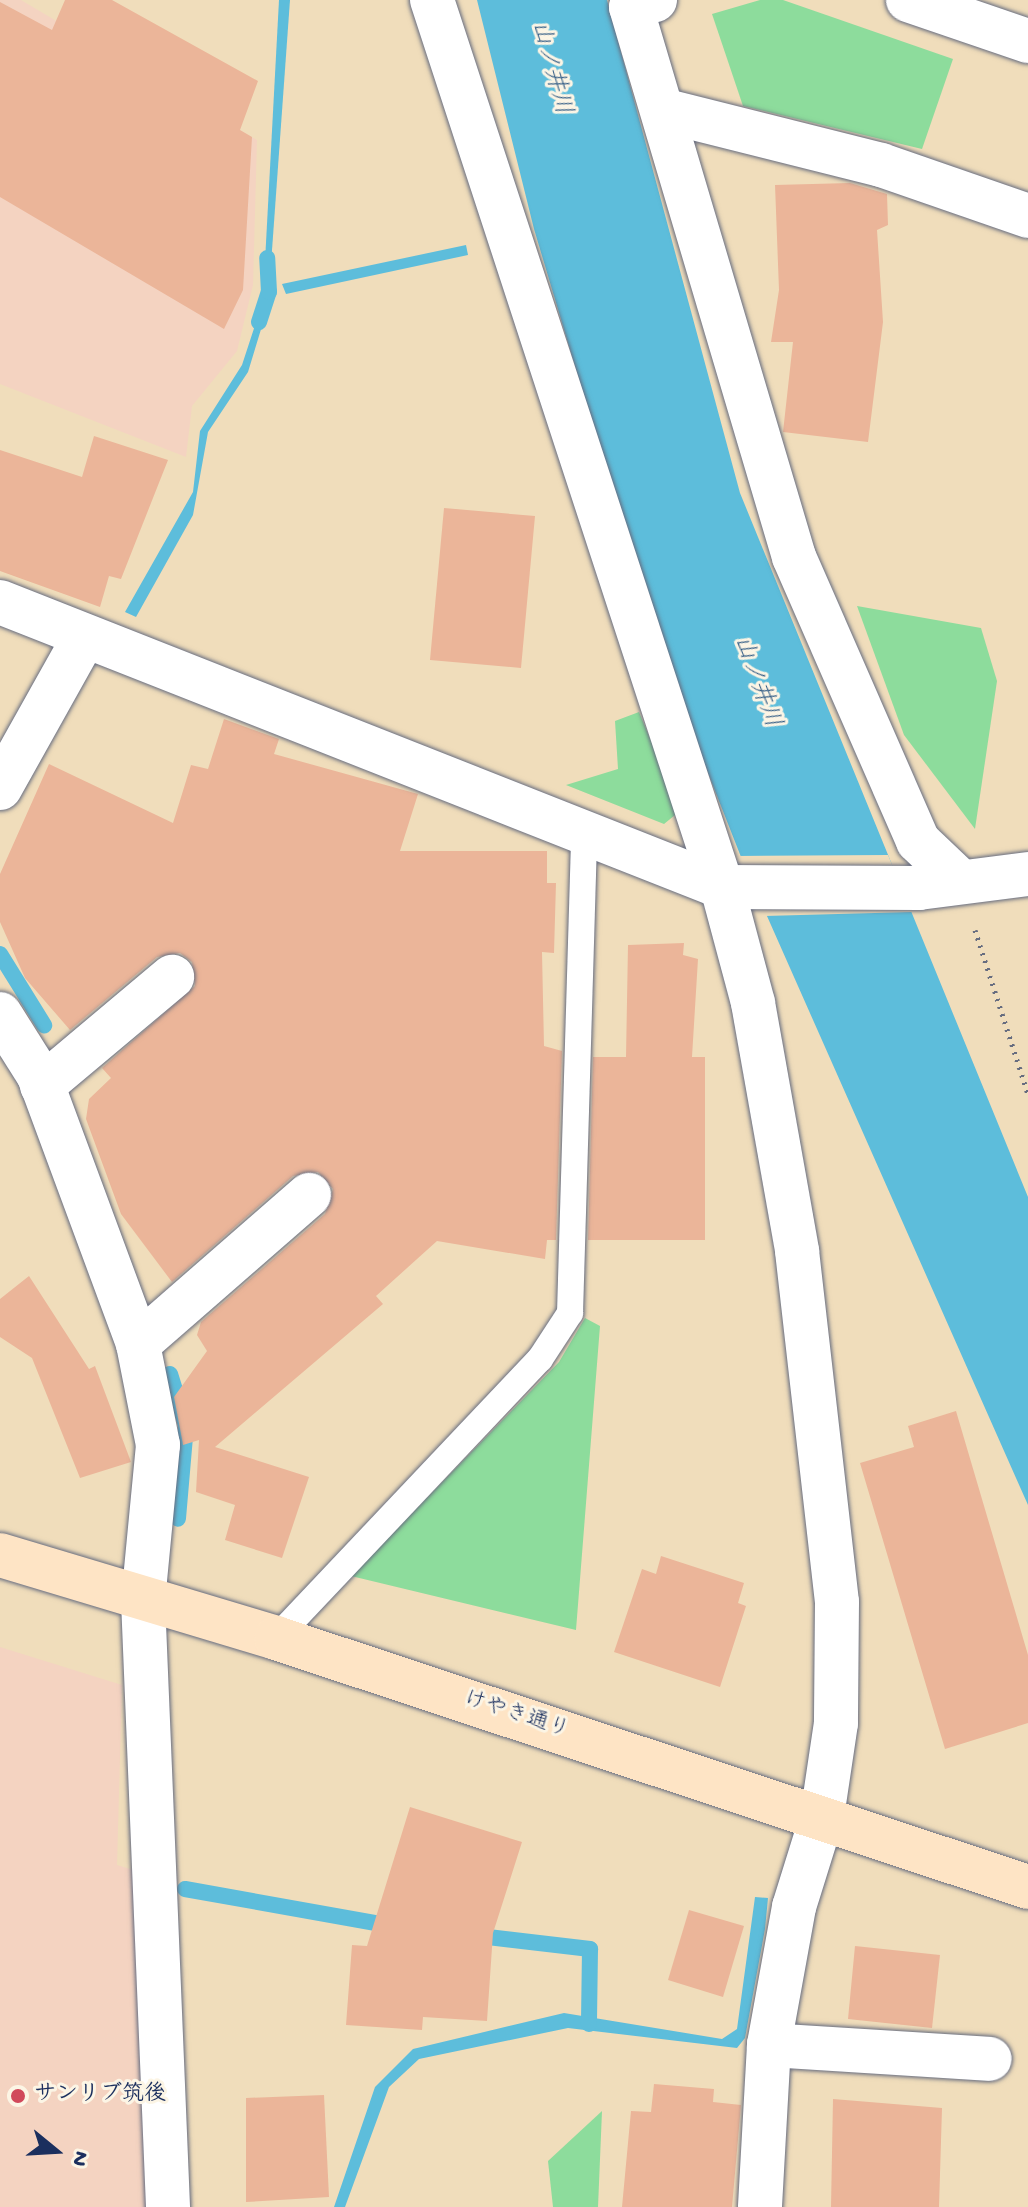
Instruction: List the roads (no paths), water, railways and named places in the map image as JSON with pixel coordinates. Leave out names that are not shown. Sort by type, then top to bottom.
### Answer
[{"type":"street","points":[[432,0],[722,887],[753,1003],[822,1432],[837,1617],[836,1723],[822,1817],[794,1907],[769,2045],[760,2207]]},
{"type":"street","points":[[655,0],[631,7],[666,111],[794,557],[939,884]]},
{"type":"street","points":[[908,0],[1028,41]]},
{"type":"street","points":[[666,111],[881,165],[1028,216]]},
{"type":"street","points":[[0,602],[722,887],[939,884],[1028,874]]},
{"type":"street","points":[[0,788],[85,636]]},
{"type":"street","points":[[42,1086],[172,977]]},
{"type":"street","points":[[0,1014],[42,1086],[138,1344],[158,1445],[143,1600],[168,2207]]},
{"type":"street","points":[[138,1344],[309,1195]]},
{"type":"street","name":"けやき通り","points":[[0,1555],[276,1638],[1028,1887]]},
{"type":"street","points":[[769,2045],[990,2059]]},
{"type":"lane","points":[[276,1638],[540,1359],[570,1313],[584,833]]},
{"type":"water","points":[[279,0],[290,0],[270,278],[264,280]]},
{"type":"water","name":"山ノ井川","points":[[477,0],[607,0],[740,493],[1028,1197],[1028,1505],[743,862],[660,651],[534,229]]},
{"type":"water","points":[[466,245],[468,255],[286,294],[282,284]]},
{"type":"water","points":[[263,301],[269,303],[248,372],[208,432],[193,515],[136,617],[125,612],[193,492],[200,431],[242,365]]},
{"type":"water","points":[[755,1897],[768,1898],[765,1929],[745,2038],[737,2048],[568,2028],[419,2059],[389,2087],[345,2207],[334,2207],[375,2087],[413,2049],[564,2013],[722,2039],[737,2029]]},
{"type":"waterway","points":[[259,322],[269,292],[267,258]]},
{"type":"waterway","points":[[0,954],[44,1025]]},
{"type":"waterway","points":[[170,1374],[186,1425],[178,1519]]},
{"type":"waterway","points":[[185,1889],[393,1926]]},
{"type":"waterway","points":[[471,1935],[590,1949],[589,2024]]},
{"type":"place","name":"サンリブ筑後","points":[[18,2096]]}]
